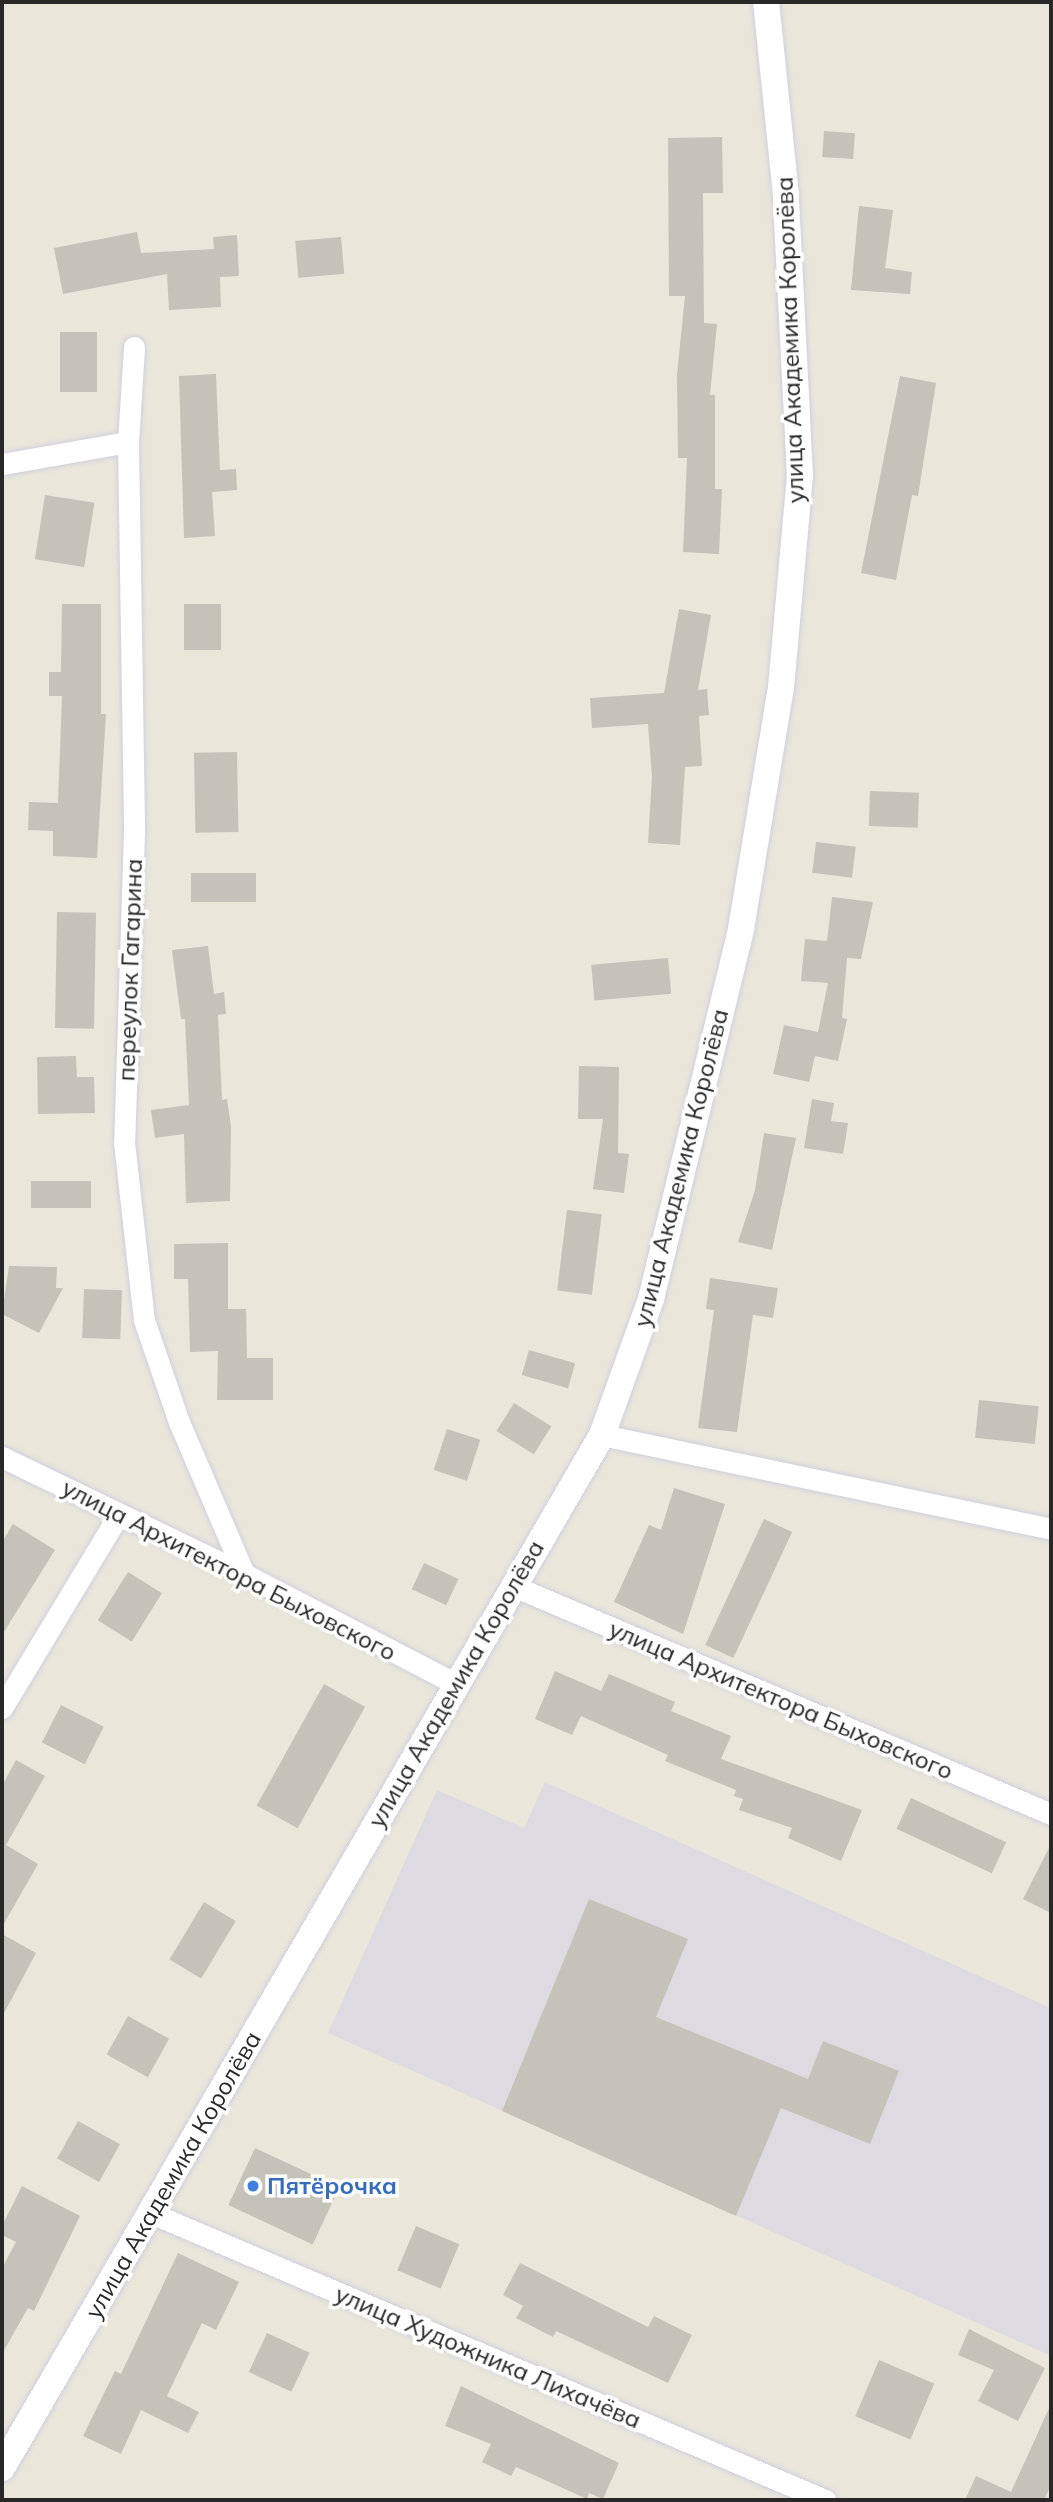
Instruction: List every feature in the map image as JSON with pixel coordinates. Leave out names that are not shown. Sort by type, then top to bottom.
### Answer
[{"type":"street","name":"улица Академика Королёва","points":[[2,2468],[511,1585],[602,1435],[651,1299],[741,929],[781,688],[800,476],[786,195],[766,2]]},
{"type":"street","name":"переулок Гагарина","points":[[134,347],[128,442],[134,831],[125,1155],[144,1320],[179,1422],[244,1574]]},
{"type":"street","points":[[2,464],[128,442]]},
{"type":"street","points":[[602,1435],[1051,1529]]},
{"type":"street","name":"улица Архитектора Быховского","points":[[2,1457],[244,1574],[456,1684]]},
{"type":"street","points":[[2,1708],[119,1514]]},
{"type":"street","name":"улица Архитектора Быховского","points":[[511,1585],[1051,1814]]},
{"type":"street","name":"улица Художника Лихачёва","points":[[151,2213],[825,2500]]},
{"type":"shaded area","points":[[545,1782],[1051,2008],[1051,2356],[328,2033],[437,1790],[524,1828]]},
{"type":"building","points":[[824,131],[855,133],[853,159],[822,157]]},
{"type":"building","points":[[722,137],[723,193],[703,193],[704,323],[717,324],[710,395],[715,395],[715,489],[722,489],[719,554],[683,552],[687,458],[678,458],[677,374],[685,296],[669,296],[668,138]]},
{"type":"building","points":[[859,206],[893,210],[885,268],[912,272],[910,294],[851,290]]},
{"type":"building","points":[[137,232],[141,253],[214,249],[213,237],[237,235],[239,276],[220,277],[221,307],[169,310],[167,274],[63,294],[54,248]]},
{"type":"building","points":[[341,237],[344,274],[298,278],[295,241]]},
{"type":"building","points":[[60,332],[97,332],[97,392],[60,392]]},
{"type":"building","points":[[216,374],[220,470],[236,469],[237,490],[212,492],[215,536],[184,538],[179,376]]},
{"type":"building","points":[[900,376],[936,383],[918,496],[912,495],[896,580],[861,573]]},
{"type":"building","points":[[45,495],[94,503],[84,567],[35,559]]},
{"type":"building","points":[[62,604],[101,604],[101,714],[106,714],[97,858],[53,856],[53,831],[28,830],[29,802],[58,803],[62,696],[49,696],[49,672],[61,672]]},
{"type":"building","points":[[184,604],[221,604],[221,650],[184,650]]},
{"type":"building","points":[[679,609],[711,615],[698,690],[707,689],[709,715],[699,716],[702,766],[685,767],[680,845],[648,843],[652,776],[648,724],[592,728],[590,698],[664,693]]},
{"type":"building","points":[[237,752],[238,832],[195,833],[194,753]]},
{"type":"building","points":[[870,791],[919,793],[918,828],[869,826]]},
{"type":"building","points":[[816,842],[856,847],[852,878],[812,873]]},
{"type":"building","points":[[191,873],[256,873],[256,902],[191,902]]},
{"type":"building","points":[[832,897],[873,902],[861,959],[847,958],[842,1018],[847,1019],[838,1061],[815,1056],[809,1082],[773,1074],[784,1025],[818,1032],[828,983],[801,981],[805,939],[827,941]]},
{"type":"building","points":[[57,912],[96,913],[94,1029],[55,1028]]},
{"type":"building","points":[[208,946],[214,994],[224,992],[226,1014],[218,1015],[222,1100],[227,1099],[231,1127],[230,1201],[186,1203],[184,1134],[155,1138],[151,1110],[189,1105],[185,1019],[181,1019],[172,950]]},
{"type":"building","points":[[668,958],[671,994],[594,1001],[591,965]]},
{"type":"building","points":[[76,1056],[77,1077],[94,1077],[95,1113],[38,1114],[37,1057]]},
{"type":"building","points":[[579,1066],[619,1067],[618,1153],[629,1154],[624,1193],[593,1189],[603,1119],[578,1119]]},
{"type":"building","points":[[812,1099],[834,1103],[831,1121],[848,1123],[843,1154],[804,1148]]},
{"type":"building","points":[[764,1133],[796,1138],[772,1250],[738,1242],[755,1190]]},
{"type":"building","points":[[31,1181],[91,1181],[91,1208],[31,1208]]},
{"type":"building","points":[[567,1210],[602,1214],[592,1295],[557,1290]]},
{"type":"building","points":[[228,1243],[228,1309],[246,1309],[247,1358],[273,1358],[273,1400],[217,1400],[218,1351],[190,1352],[188,1279],[174,1279],[174,1244]]},
{"type":"building","points":[[9,1266],[57,1267],[56,1288],[63,1288],[39,1333],[2,1314]]},
{"type":"building","points":[[710,1278],[778,1288],[773,1318],[753,1315],[737,1432],[698,1428],[714,1310],[706,1309]]},
{"type":"building","points":[[84,1289],[122,1290],[120,1339],[82,1338]]},
{"type":"building","points":[[529,1350],[575,1363],[568,1388],[522,1375]]},
{"type":"building","points":[[979,1400],[1039,1406],[1035,1444],[975,1438]]},
{"type":"building","points":[[514,1403],[551,1426],[534,1454],[497,1431]]},
{"type":"building","points":[[447,1429],[480,1440],[467,1481],[434,1470]]},
{"type":"building","points":[[674,1488],[725,1504],[683,1634],[614,1602],[649,1525],[661,1530]]},
{"type":"building","points":[[764,1519],[792,1532],[733,1658],[705,1645]]},
{"type":"building","points":[[13,1524],[55,1550],[2,1635],[2,1542]]},
{"type":"building","points":[[424,1563],[458,1579],[446,1605],[412,1589]]},
{"type":"building","points":[[128,1572],[162,1593],[132,1642],[98,1620]]},
{"type":"building","points":[[555,1671],[601,1691],[609,1674],[675,1702],[671,1711],[731,1736],[721,1759],[862,1810],[841,1861],[788,1838],[792,1828],[739,1810],[743,1799],[734,1796],[736,1790],[665,1761],[668,1755],[581,1716],[572,1735],[535,1719]]},
{"type":"building","points":[[324,1684],[365,1707],[298,1828],[257,1806]]},
{"type":"building","points":[[61,1705],[104,1727],[85,1764],[42,1742]]},
{"type":"building","points":[[16,1760],[45,1776],[6,1845],[38,1864],[2,1927],[2,1786]]},
{"type":"building","points":[[911,1798],[1006,1842],[992,1873],[897,1829]]},
{"type":"building","points":[[1051,1844],[1051,1913],[1023,1899]]},
{"type":"building","points":[[589,1899],[688,1939],[656,2017],[808,2079],[823,2041],[899,2071],[870,2144],[781,2108],[736,2216],[502,2111]]},
{"type":"building","points":[[204,1902],[236,1921],[201,1978],[169,1959]]},
{"type":"building","points":[[2,1934],[36,1953],[2,2017]]},
{"type":"building","points":[[128,2016],[169,2039],[148,2077],[107,2054]]},
{"type":"building","points":[[78,2121],[120,2144],[99,2182],[57,2159]]},
{"type":"building","points":[[255,2148],[339,2187],[313,2244],[228,2205]]},
{"type":"building","points":[[22,2186],[80,2216],[34,2311],[28,2308],[2,2354],[2,2268],[16,2242],[2,2235],[2,2226]]},
{"type":"building","points":[[416,2226],[459,2244],[441,2289],[397,2270]]},
{"type":"building","points":[[178,2253],[239,2282],[216,2330],[202,2323],[167,2396],[199,2412],[188,2433],[141,2410],[121,2454],[83,2436],[115,2371],[121,2374]]},
{"type":"building","points":[[520,2263],[648,2327],[654,2316],[692,2335],[668,2383],[556,2331],[553,2337],[516,2318],[523,2306],[503,2295]]},
{"type":"building","points":[[969,2329],[1045,2368],[1018,2421],[978,2401],[994,2370],[958,2355]]},
{"type":"building","points":[[267,2333],[310,2353],[291,2392],[249,2372]]},
{"type":"building","points":[[879,2360],[934,2383],[910,2440],[855,2416]]},
{"type":"building","points":[[461,2386],[619,2463],[603,2499],[589,2493],[587,2499],[516,2467],[511,2476],[482,2462],[491,2444],[445,2426]]},
{"type":"building","points":[[1051,2404],[1051,2485],[1044,2500],[965,2500],[976,2476],[1011,2492]]},
{"type":"place","name":"Пятёрочка","points":[[253,2186]]}]
